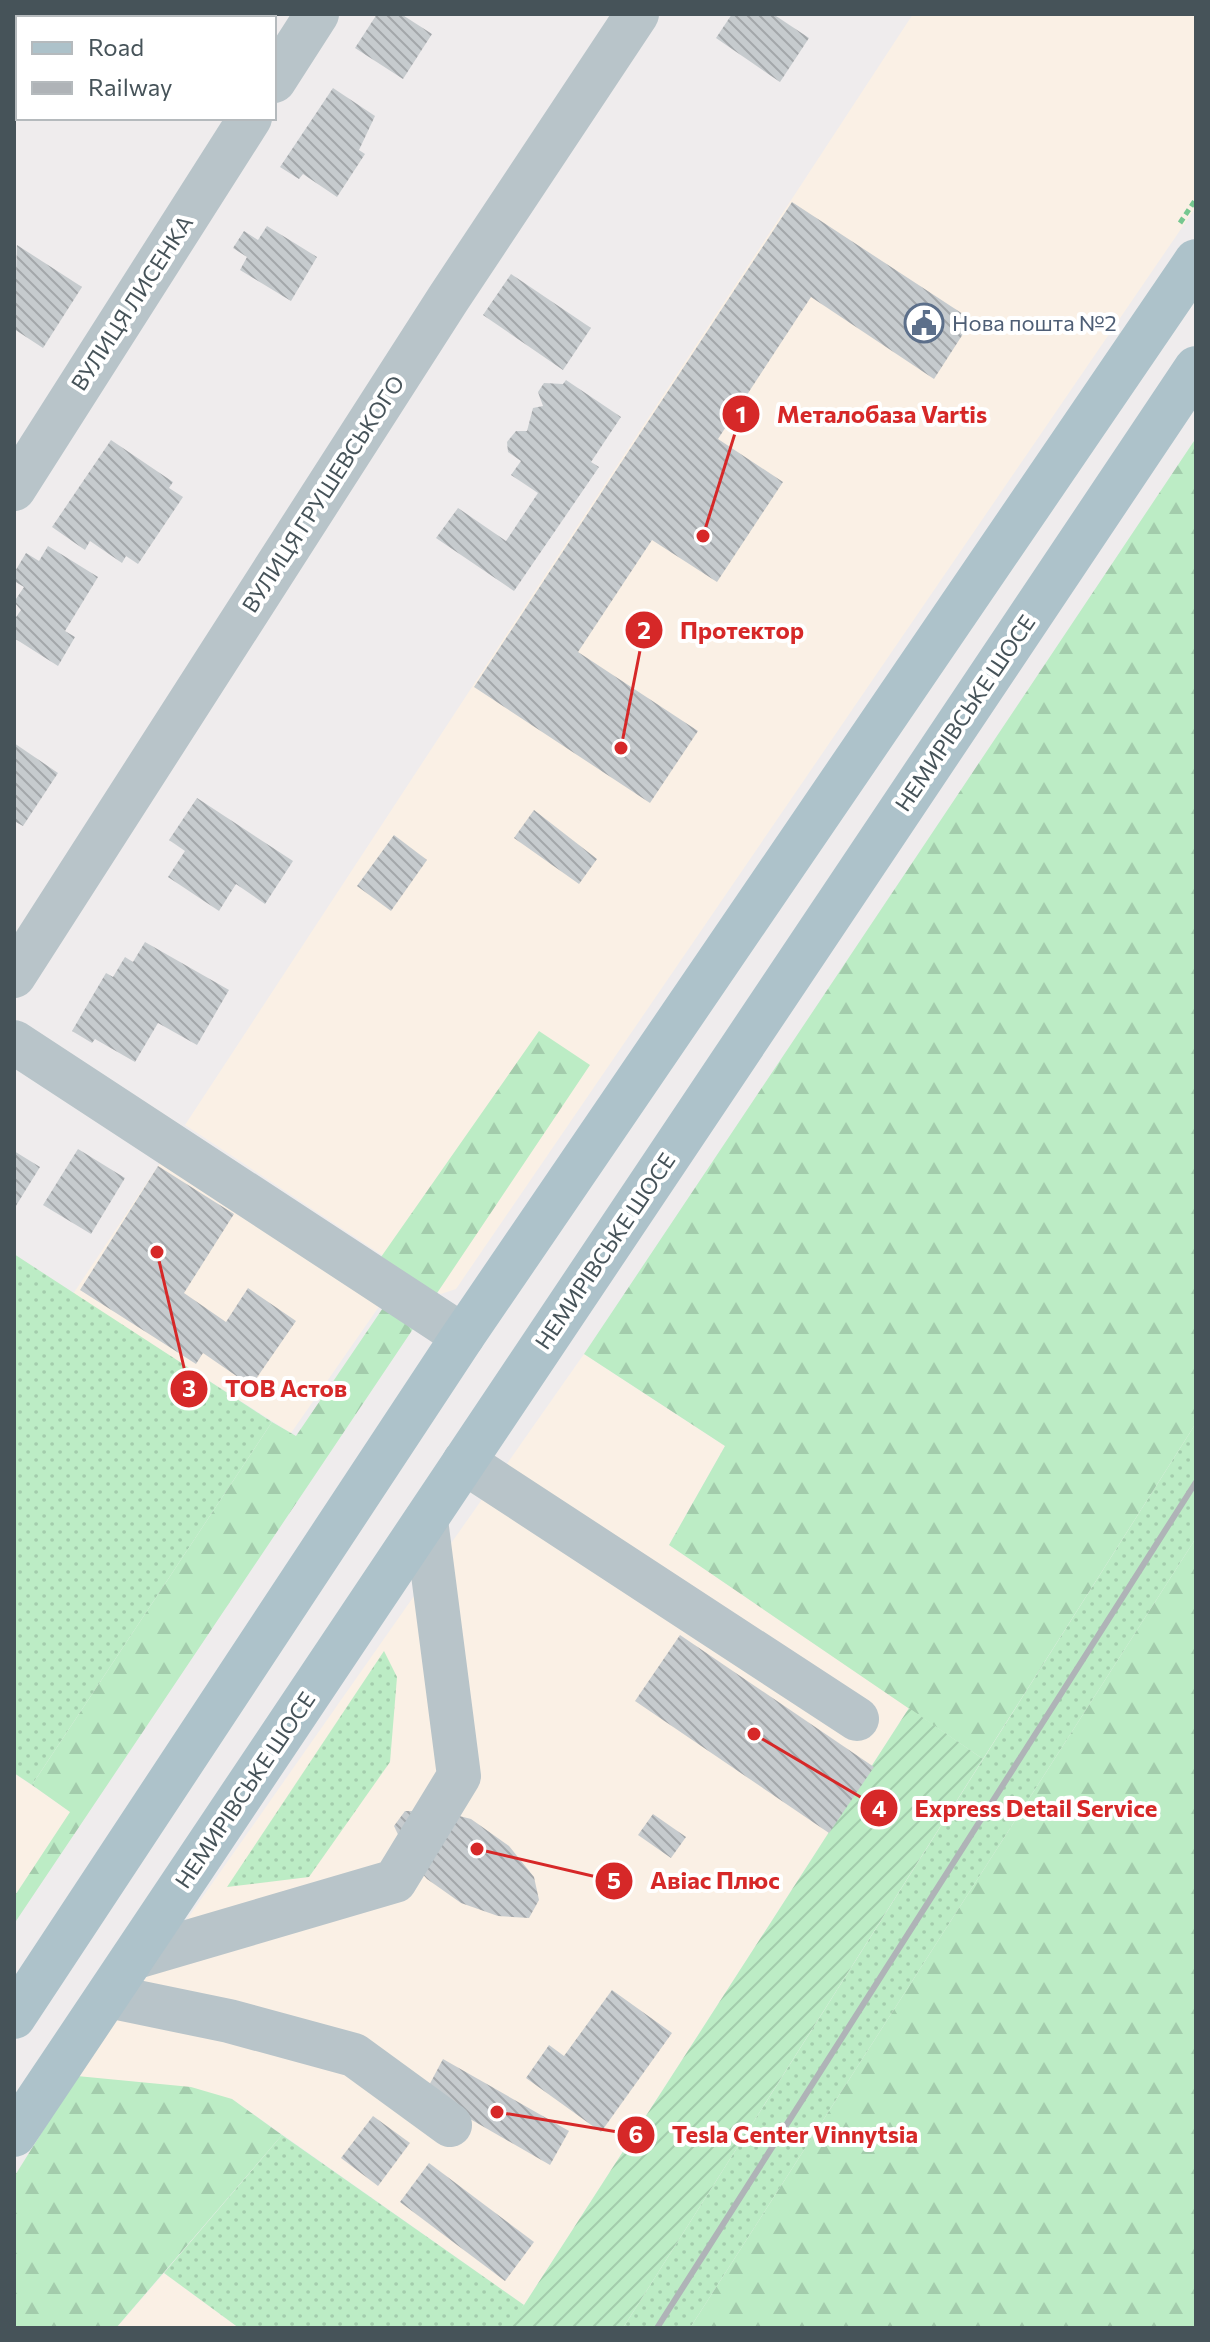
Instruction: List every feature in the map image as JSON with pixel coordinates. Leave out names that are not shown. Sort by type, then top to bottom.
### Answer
[{"type":"main road","points":[[14,2017],[463,1336],[1196,261]]},
{"type":"main road","name":"НЕМИРІВСЬКЕ ШОСЕ","points":[[14,2135],[1196,368]]},
{"type":"street","points":[[276,78],[317,14]]},
{"type":"street","name":"ВУЛИЦЯ ГРУШЕВСЬКОГО","points":[[14,976],[448,299],[637,14]]},
{"type":"street","name":"ВУЛИЦЯ ЛИСЕНКА","points":[[14,489],[249,120]]},
{"type":"street","points":[[14,1042],[463,1336]]},
{"type":"street","points":[[464,1462],[857,1719]]},
{"type":"street","points":[[133,1958],[395,1881],[459,1776],[426,1520]]},
{"type":"street","points":[[108,1996],[229,2021],[354,2055],[450,2125]]},
{"type":"shaded area","points":[[913,14],[1196,14],[1196,207],[456,1289],[441,1294],[185,1125]]},
{"type":"shaded area","points":[[164,1157],[385,1298],[291,1433],[73,1294]]},
{"type":"shaded area","points":[[584,1354],[725,1446],[669,1545],[909,1708],[524,2305],[232,2099],[77,2076]]},
{"type":"shaded area","points":[[14,1773],[71,1812],[14,1897]]},
{"type":"shaded area","points":[[164,2273],[239,2328],[116,2328]]},
{"type":"green space","points":[[1196,438],[1196,1423],[983,1759],[669,1545],[725,1446],[584,1354]]},
{"type":"green space","points":[[539,1031],[590,1065],[14,1924],[14,1897],[70,1812],[32,1785],[272,1422],[296,1436],[406,1274],[381,1257]]},
{"type":"green space","points":[[14,1254],[272,1422],[32,1785],[14,1773]]},
{"type":"green space","points":[[1196,1423],[1196,1538],[690,2328],[623,2328]]},
{"type":"green space","points":[[1196,1538],[1196,2328],[690,2328]]},
{"type":"green space","points":[[384,1651],[397,1677],[390,1762],[309,1877],[227,1887]]},
{"type":"green space","points":[[909,1708],[983,1759],[623,2328],[505,2328],[524,2305]]},
{"type":"green space","points":[[77,2076],[191,2087],[232,2099],[282,2135],[116,2328],[14,2328],[14,2177]]},
{"type":"green space","points":[[282,2135],[524,2305],[507,2328],[239,2328],[164,2273]]},
{"type":"building","points":[[177,14],[180,16],[129,16]]},
{"type":"building","points":[[377,14],[401,14],[432,34],[403,79],[355,48]]},
{"type":"building","points":[[732,14],[773,14],[809,38],[780,82],[716,38]]},
{"type":"building","points":[[333,88],[375,116],[359,150],[365,154],[337,197],[303,174],[299,179],[280,167]]},
{"type":"building","points":[[792,202],[972,320],[934,379],[811,297],[718,439],[783,482],[717,582],[652,540],[578,652],[698,731],[650,803],[474,687]]},
{"type":"building","points":[[267,226],[317,257],[291,301],[240,270],[247,257],[233,248],[244,231],[258,240]]},
{"type":"building","points":[[17,245],[82,287],[43,348],[14,329]]},
{"type":"building","points":[[511,274],[591,328],[563,370],[483,315]]},
{"type":"building","points":[[566,380],[621,417],[591,462],[599,467],[514,591],[436,538],[458,508],[506,541],[538,493],[511,475],[521,461],[508,452],[507,442],[516,431],[527,431],[533,408],[543,406],[538,392],[544,383],[563,384]]},
{"type":"building","points":[[111,440],[173,482],[169,488],[183,497],[138,564],[126,556],[122,563],[90,541],[85,550],[52,527]]},
{"type":"building","points":[[48,546],[98,577],[65,631],[75,637],[58,666],[14,638],[14,620],[21,610],[14,602],[24,587],[14,581],[14,573],[26,553],[39,561]]},
{"type":"building","points":[[14,743],[58,773],[23,826],[14,821]]},
{"type":"building","points":[[197,798],[293,861],[265,904],[236,884],[219,911],[168,877],[185,851],[169,840]]},
{"type":"building","points":[[534,810],[597,859],[579,884],[514,838]]},
{"type":"building","points":[[394,835],[427,860],[391,911],[357,886]]},
{"type":"building","points":[[145,942],[229,990],[197,1045],[158,1023],[135,1062],[95,1039],[92,1043],[72,1031],[106,973],[113,977],[125,957],[133,962]]},
{"type":"building","points":[[78,1149],[125,1178],[91,1234],[43,1205]]},
{"type":"building","points":[[14,1151],[40,1167],[14,1209]]},
{"type":"building","points":[[158,1166],[234,1214],[184,1293],[226,1322],[248,1288],[296,1321],[251,1386],[203,1353],[196,1364],[80,1290]]},
{"type":"building","points":[[680,1635],[874,1767],[829,1833],[635,1701]]},
{"type":"building","points":[[405,1811],[440,1811],[471,1819],[509,1846],[534,1877],[539,1900],[529,1918],[498,1916],[461,1903],[427,1879],[410,1860],[394,1826]]},
{"type":"building","points":[[653,1814],[686,1837],[671,1858],[638,1835]]},
{"type":"building","points":[[612,1990],[672,2033],[601,2132],[526,2078],[549,2045],[564,2056]]},
{"type":"building","points":[[443,2059],[569,2131],[550,2165],[425,2093]]},
{"type":"building","points":[[373,2116],[410,2143],[378,2186],[341,2158]]},
{"type":"building","points":[[429,2163],[534,2242],[505,2281],[400,2202]]},
{"type":"railway","points":[[657,2328],[1196,1482]]},
{"type":"place","name":"Нова пошта №2","points":[[924,323]]},
{"type":"place","name":"Металобаза Vartis","points":[[703,536]]},
{"type":"place","name":"Протектор","points":[[621,748]]},
{"type":"place","name":"ТОВ Астов","points":[[157,1252]]},
{"type":"place","name":"Express Detail Service","points":[[754,1734]]},
{"type":"place","name":"Авіас Плюс","points":[[477,1849]]},
{"type":"place","name":"Tesla Center Vinnytsia","points":[[497,2112]]}]
